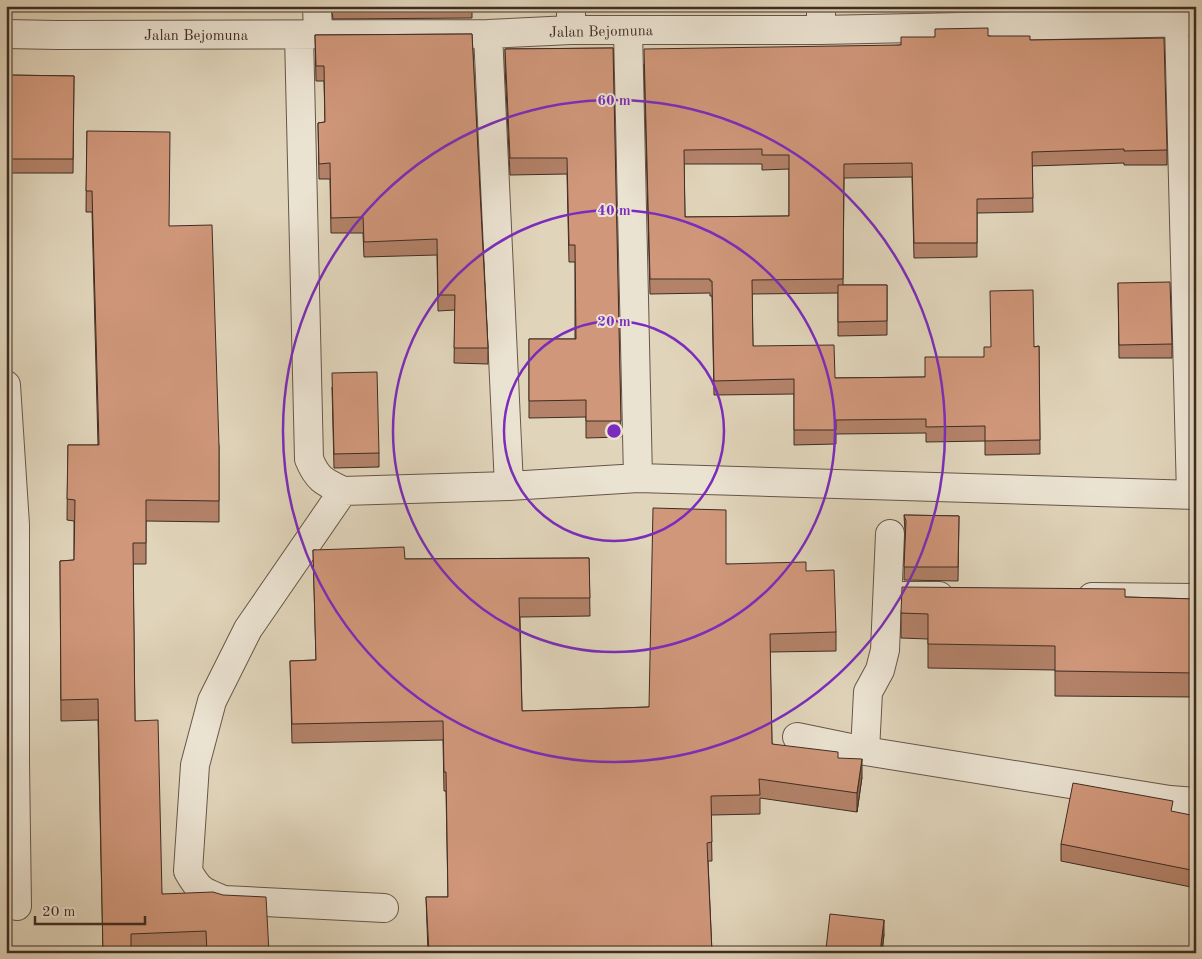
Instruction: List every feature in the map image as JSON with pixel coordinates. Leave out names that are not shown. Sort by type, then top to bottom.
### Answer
[{"type":"street","points":[[317,6],[308,35],[309,459],[314,472],[324,482],[343,491],[509,486],[638,478],[1193,495],[1188,23]]},
{"type":"street","name":"Jalan Bejomuna","points":[[6,34],[488,34],[571,18],[628,30],[821,18],[1054,16],[1188,23]]},
{"type":"street","points":[[628,30],[638,478]]},
{"type":"street","points":[[488,34],[509,486]]},
{"type":"street","points":[[6,385],[15,525],[17,906]]},
{"type":"street","points":[[343,491],[248,629],[212,700],[195,765],[188,871],[194,882],[204,892],[224,900],[384,908]]},
{"type":"street","points":[[864,751],[868,692],[880,670],[885,650],[890,534]]},
{"type":"street","points":[[888,596],[967,596]]},
{"type":"street","points":[[1067,597],[1196,598]]},
{"type":"street","points":[[797,736],[864,751],[1170,800],[1196,802]]},
{"type":"building","points":[[988,28],[988,36],[1030,36],[1030,40],[1164,38],[1167,150],[1124,151],[1124,149],[1032,152],[1033,198],[977,199],[977,243],[914,243],[912,163],[844,164],[843,279],[752,280],[753,346],[834,345],[835,378],[925,377],[925,357],[984,357],[984,347],[991,347],[990,291],[1033,290],[1034,347],[1039,346],[1040,440],[985,441],[985,426],[926,427],[926,419],[836,420],[836,430],[794,430],[794,379],[714,381],[712,281],[710,279],[650,279],[644,49],[901,45],[901,37],[935,37],[935,29]],"holes":[[[762,149],[762,155],[789,155],[789,216],[685,217],[684,150]]]},
{"type":"building","points":[[472,34],[488,348],[454,348],[455,295],[438,295],[437,239],[364,242],[363,217],[331,218],[330,163],[319,164],[318,123],[325,122],[324,66],[316,66],[315,35]]},
{"type":"building","points":[[613,48],[621,421],[586,421],[586,400],[529,401],[529,339],[576,339],[575,245],[569,245],[567,158],[510,158],[505,49]]},
{"type":"building","points":[[6,75],[74,76],[73,159],[6,159]]},
{"type":"building","points":[[87,131],[170,132],[169,226],[212,225],[219,501],[146,500],[146,543],[133,543],[135,721],[158,720],[162,894],[213,892],[223,895],[266,897],[269,953],[207,953],[206,931],[131,934],[131,953],[103,953],[98,699],[61,700],[60,561],[74,560],[75,500],[67,499],[68,445],[99,445],[92,191],[86,191]]},
{"type":"building","points":[[1170,282],[1172,344],[1119,345],[1118,283]]},
{"type":"building","points":[[838,285],[887,285],[887,321],[838,322]]},
{"type":"building","points":[[377,372],[379,453],[334,454],[332,373]]},
{"type":"building","points":[[653,508],[726,510],[726,564],[806,562],[806,571],[834,570],[836,632],[770,634],[772,744],[838,752],[838,758],[862,759],[857,793],[759,779],[760,795],[711,796],[712,842],[707,843],[712,953],[429,953],[426,897],[448,897],[446,772],[444,772],[443,721],[292,724],[290,661],[316,660],[313,550],[404,547],[405,559],[589,558],[590,598],[519,598],[522,711],[649,707]]},
{"type":"building","points":[[904,515],[959,516],[958,567],[904,567],[906,521]]},
{"type":"building","points":[[902,587],[1125,589],[1125,597],[1196,599],[1196,673],[1055,671],[1055,646],[928,644],[928,614],[901,613]]},
{"type":"building","points":[[1073,783],[1173,801],[1171,811],[1196,816],[1196,871],[1061,844]]},
{"type":"building","points":[[830,914],[884,920],[880,953],[826,949]]}]
